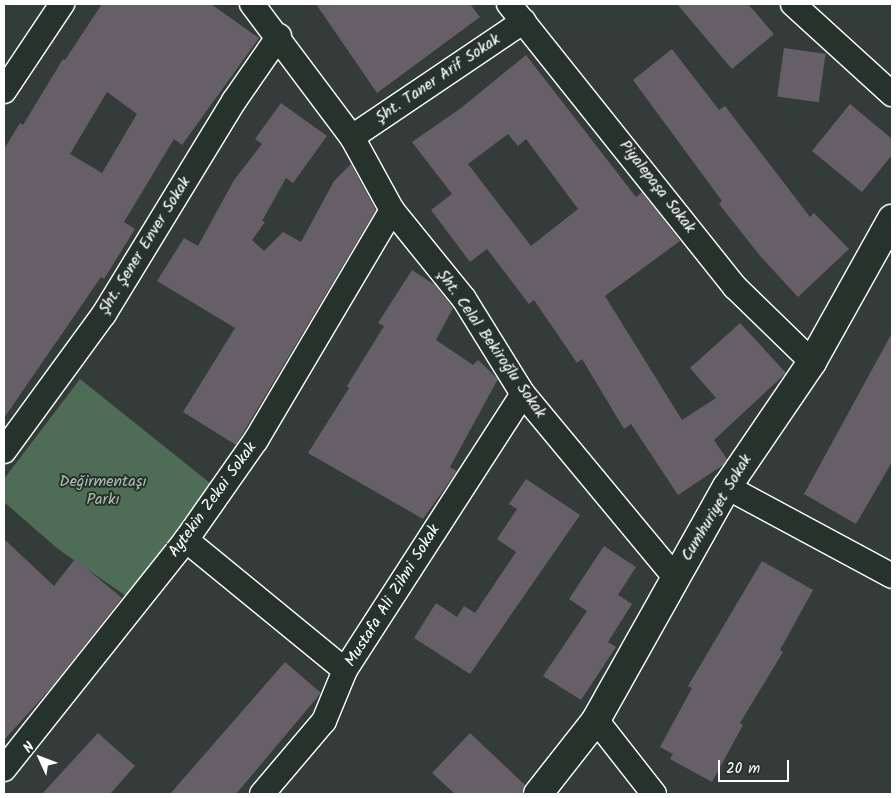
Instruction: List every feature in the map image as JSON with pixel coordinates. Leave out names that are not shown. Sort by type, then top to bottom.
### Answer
[{"type":"street","points":[[4,91],[62,4]]},
{"type":"street","name":"Şht. Celal Bekiroğlu Sokak","points":[[252,4],[278,36],[352,137],[392,210],[464,300],[522,394],[675,577]]},
{"type":"street","points":[[793,4],[892,94]]},
{"type":"street","name":"Şht. Taner Arif Sokak","points":[[352,137],[517,13]]},
{"type":"street","name":"Piyalepaşa Sokak","points":[[517,13],[735,287],[812,362]]},
{"type":"street","name":"Şht. Şener Enver Sokak","points":[[4,451],[104,314],[234,101],[278,36]]},
{"type":"street","name":"Aytekin Zekai Sokak","points":[[4,769],[186,540],[256,440],[392,210]]},
{"type":"street","name":"Cumhuriyet Sokak","points":[[538,794],[596,720],[727,486],[812,362],[892,218]]},
{"type":"street","name":"Mustafa Ali Zihni Sokak","points":[[262,794],[324,721],[345,670],[522,394]]},
{"type":"street","points":[[727,486],[892,576]]},
{"type":"street","points":[[186,540],[345,670]]},
{"type":"street","points":[[596,720],[654,794]]},
{"type":"green space","name":"Değirmentaşı Parkı","points":[[80,379],[215,487],[129,598],[58,549],[4,502],[4,479]]},
{"type":"building","points":[[102,4],[211,4],[259,38],[182,145],[174,139],[124,222],[135,229],[104,279],[101,277],[4,418],[4,149],[20,123],[23,125],[63,59],[65,60]],"holes":[[[107,92],[137,114],[102,173],[70,154]]]},
{"type":"building","points":[[316,4],[470,4],[480,17],[377,93]]},
{"type":"building","points":[[677,4],[748,4],[774,34],[732,69]]},
{"type":"building","points":[[784,48],[826,54],[819,102],[777,97]]},
{"type":"building","points":[[672,49],[719,110],[725,106],[810,217],[814,213],[849,249],[798,297],[761,257],[719,204],[722,201],[633,80]]},
{"type":"building","points":[[526,55],[636,197],[642,192],[680,241],[605,296],[682,420],[716,398],[690,368],[740,323],[786,373],[714,440],[727,459],[723,465],[678,495],[631,424],[624,429],[582,359],[577,363],[534,300],[529,304],[487,249],[470,262],[431,210],[452,194],[412,142],[461,108]],"holes":[[[508,134],[518,146],[526,139],[578,209],[531,246],[468,164]]]},
{"type":"building","points":[[281,103],[327,136],[293,183],[286,178],[262,221],[265,222],[252,240],[264,251],[283,232],[301,242],[334,181],[351,164],[376,210],[236,445],[183,412],[235,328],[157,281],[184,238],[198,246],[234,180],[262,144],[255,139]]},
{"type":"building","points":[[850,104],[892,139],[892,155],[862,192],[812,151]]},
{"type":"building","points":[[412,270],[435,285],[453,308],[436,340],[473,365],[478,360],[498,379],[450,467],[457,471],[423,519],[308,453],[349,388],[347,386],[384,326],[378,323]]},
{"type":"building","points":[[892,333],[892,462],[856,524],[804,494]]},
{"type":"building","points":[[526,479],[580,515],[470,674],[414,638],[436,603],[457,617],[464,606],[475,613],[516,552],[497,539],[517,509],[509,504]]},
{"type":"building","points":[[4,539],[54,586],[75,559],[122,598],[51,688],[4,740]]},
{"type":"building","points":[[604,546],[636,567],[618,595],[632,604],[608,642],[616,647],[581,700],[543,676],[587,611],[569,599]]},
{"type":"building","points":[[762,561],[813,590],[780,650],[783,652],[740,723],[743,725],[712,782],[670,759],[673,754],[660,747],[692,688],[688,686]]},
{"type":"building","points":[[285,662],[321,693],[236,794],[170,794]]},
{"type":"building","points":[[98,733],[135,766],[110,794],[42,794]]},
{"type":"building","points":[[470,733],[525,785],[523,794],[455,794],[432,773]]}]
